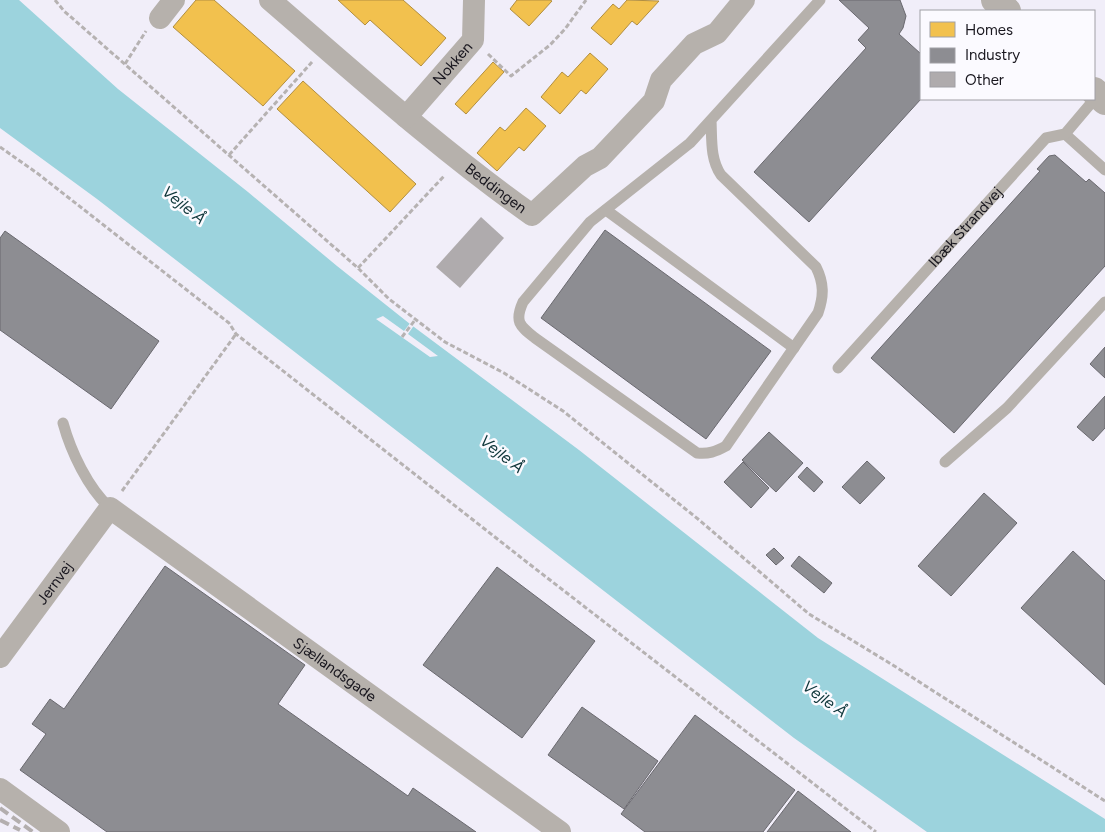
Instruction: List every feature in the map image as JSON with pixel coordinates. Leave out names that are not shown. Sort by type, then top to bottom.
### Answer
[{"type":"street","points":[[160,18],[174,0]]},
{"type":"street","name":"Beddingen","points":[[270,0],[458,160],[489,185],[532,215],[585,166],[600,158],[654,101],[661,80],[694,44],[717,33],[744,0]]},
{"type":"street","name":"Nokken","points":[[406,117],[473,40],[474,0]]},
{"type":"street","points":[[994,0],[1006,10]]},
{"type":"street","name":"Jernvej","points":[[0,658],[110,508]]},
{"type":"street","name":"Sjællandsgade","points":[[110,508],[560,832]]},
{"type":"street","points":[[0,789],[59,832]]},
{"type":"lane","points":[[711,120],[712,153],[716,168],[721,175],[808,257],[822,279],[823,293],[818,313],[726,446],[708,454],[697,453],[535,338],[521,326],[518,317],[523,302],[590,222],[690,143],[820,0]]},
{"type":"lane","points":[[1099,96],[1065,134],[1105,170]]},
{"type":"lane","name":"Ibæk Strandvej","points":[[838,368],[1046,138],[1065,134]]},
{"type":"lane","points":[[606,210],[794,348]]},
{"type":"lane","points":[[945,462],[1007,408],[1105,302]]},
{"type":"lane","points":[[63,423],[69,443],[80,464],[101,500],[110,508]]},
{"type":"path","points":[[54,0],[64,11],[415,320],[445,342],[504,373],[563,411],[698,519],[810,614],[1105,801]]},
{"type":"path","points":[[473,40],[511,76],[565,30],[586,0]]},
{"type":"path","points":[[125,64],[150,25],[160,18]]},
{"type":"path","points":[[229,155],[325,47]]},
{"type":"path","points":[[0,147],[36,172],[229,322],[236,334],[876,832]]},
{"type":"path","points":[[358,268],[458,160]]},
{"type":"path","points":[[402,337],[415,320]]},
{"type":"path","points":[[110,508],[236,334]]},
{"type":"water","name":"Vejle Å","points":[[0,0],[19,0],[118,89],[248,192],[337,266],[410,324],[579,450],[818,638],[1105,819],[1105,832],[927,832],[794,738],[97,199],[0,128]]},
{"type":"pier","points":[[383,316],[404,331],[411,322],[415,324],[408,334],[438,356],[430,357],[376,319]]},
{"type":"building: Homes","points":[[196,0],[214,0],[295,71],[263,106],[173,27]]},
{"type":"building: Homes","points":[[338,0],[403,0],[446,38],[421,66],[370,20],[365,25]]},
{"type":"building: Homes","points":[[517,0],[552,1],[529,26],[510,9]]},
{"type":"building: Homes","points":[[627,0],[659,1],[637,25],[632,21],[611,45],[591,28],[613,4],[619,9]]},
{"type":"building: Homes","points":[[590,53],[608,69],[586,94],[581,90],[560,114],[541,97],[562,72],[568,77]]},
{"type":"building: Homes","points":[[493,62],[504,72],[466,114],[455,104]]},
{"type":"building: Homes","points":[[303,81],[416,184],[390,212],[277,109]]},
{"type":"building: Homes","points":[[526,108],[546,126],[524,151],[519,147],[497,171],[477,153],[500,127],[505,131]]},
{"type":"building: Industry","points":[[839,0],[900,0],[906,16],[903,28],[899,34],[920,53],[920,100],[809,222],[754,172],[866,48],[858,40],[869,28]]},
{"type":"building: Industry","points":[[1055,155],[1086,182],[1089,179],[1105,193],[1105,266],[954,433],[871,358],[1040,171],[1037,169],[1049,156]]},
{"type":"building: Industry","points":[[605,230],[771,351],[706,439],[541,318]]},
{"type":"building: Industry","points":[[5,231],[159,341],[111,409],[0,330],[0,238]]},
{"type":"building: Industry","points":[[1105,347],[1105,378],[1090,364]]},
{"type":"building: Industry","points":[[1105,396],[1105,428],[1093,441],[1077,427]]},
{"type":"building: Industry","points":[[769,432],[803,463],[776,492],[742,460]]},
{"type":"building: Industry","points":[[867,461],[885,478],[860,504],[842,487]]},
{"type":"building: Industry","points":[[743,462],[769,488],[751,508],[724,482]]},
{"type":"building: Industry","points":[[807,467],[823,482],[814,492],[798,477]]},
{"type":"building: Industry","points":[[984,493],[1017,523],[951,596],[918,566]]},
{"type":"building: Industry","points":[[774,548],[784,558],[776,565],[766,555]]},
{"type":"building: Industry","points":[[1073,551],[1105,581],[1105,685],[1021,608]]},
{"type":"building: Industry","points":[[799,556],[832,583],[824,593],[791,566]]},
{"type":"building: Industry","points":[[165,566],[305,665],[278,704],[408,796],[413,788],[476,832],[107,832],[20,770],[46,734],[32,724],[50,699],[64,709]]},
{"type":"building: Industry","points":[[497,567],[595,641],[522,738],[423,665]]},
{"type":"building: Industry","points":[[582,707],[658,761],[624,809],[548,755]]},
{"type":"building: Industry","points":[[695,715],[795,790],[763,832],[645,832],[621,814]]},
{"type":"building: Industry","points":[[798,791],[851,832],[767,832]]},
{"type":"building: Other","points":[[481,217],[504,238],[460,288],[436,267]]},
{"type":"railway","points":[[0,808],[33,832]]},
{"type":"railway","points":[[0,820],[20,830]]}]
